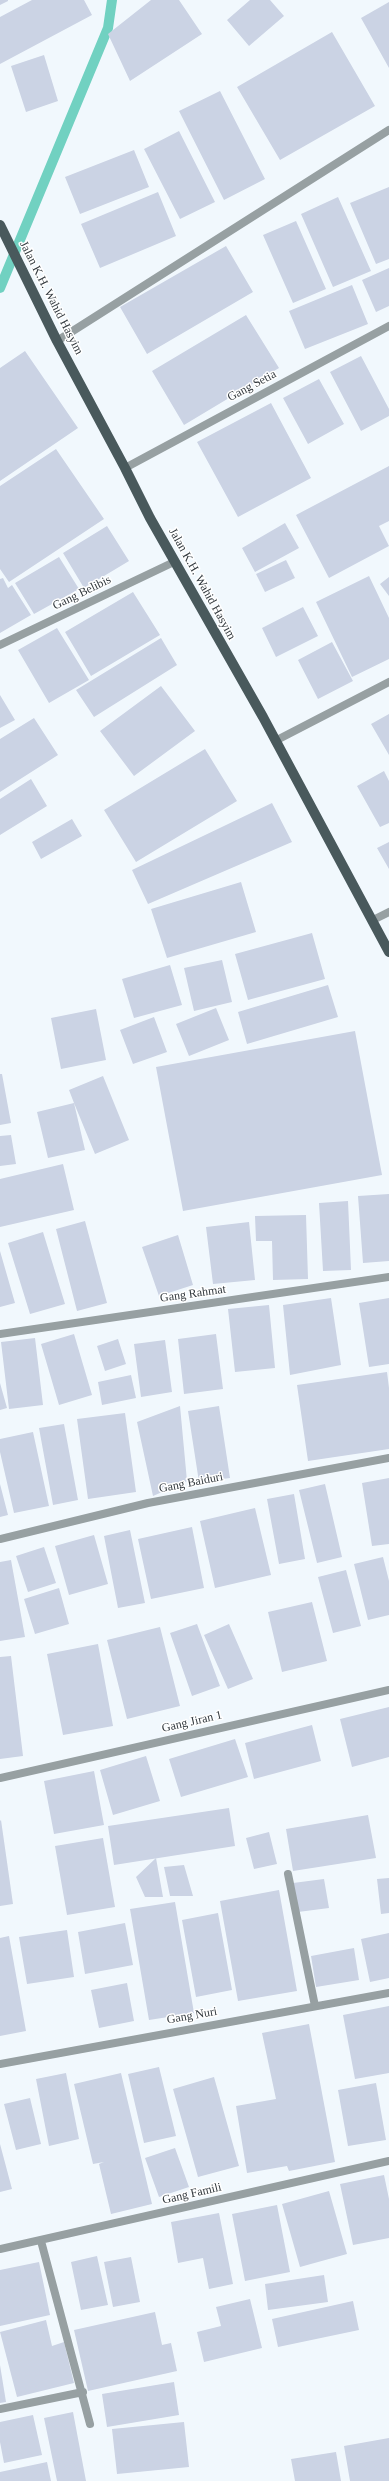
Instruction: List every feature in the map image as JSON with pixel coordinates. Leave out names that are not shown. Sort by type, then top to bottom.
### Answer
[{"type":"main road","name":"Jalan K.H. Wahid Hasyim","points":[[0,225],[57,341],[126,468],[174,562],[275,741],[389,952]]},
{"type":"street","points":[[57,341],[389,130]]},
{"type":"street","name":"Gang Setia","points":[[126,468],[389,326]]},
{"type":"street","name":"Gang Belibis","points":[[0,645],[174,562]]},
{"type":"street","points":[[275,741],[389,682]]},
{"type":"street","points":[[372,920],[389,912]]},
{"type":"street","name":"Gang Rahmat","points":[[0,1334],[389,1278]]},
{"type":"street","name":"Gang Baiduri","points":[[0,1539],[148,1503],[389,1458]]},
{"type":"street","name":"Gang Jiran 1","points":[[0,1778],[389,1690]]},
{"type":"street","points":[[288,1874],[314,2006]]},
{"type":"street","name":"Gang Nuri","points":[[0,2064],[389,1992]]},
{"type":"street","name":"Gang Famili","points":[[0,2250],[389,2161]]},
{"type":"street","points":[[41,2241],[83,2392],[90,2424]]},
{"type":"street","points":[[0,2409],[83,2392]]},
{"type":"building","points":[[0,0],[8,0],[8,1],[0,5]]},
{"type":"building","points":[[32,0],[84,0],[92,15],[0,64],[0,17]]},
{"type":"building","points":[[151,0],[179,0],[202,34],[130,81],[108,34]]},
{"type":"building","points":[[250,0],[270,0],[284,16],[249,46],[227,20]]},
{"type":"building","points":[[389,2],[389,68],[361,18]]},
{"type":"building","points":[[332,32],[375,106],[280,160],[237,87]]},
{"type":"building","points":[[44,55],[58,101],[26,112],[11,66]]},
{"type":"building","points":[[220,91],[265,179],[224,200],[179,111]]},
{"type":"building","points":[[179,131],[215,202],[180,219],[144,149]]},
{"type":"building","points":[[134,150],[149,187],[80,214],[65,177]]},
{"type":"building","points":[[389,187],[389,259],[376,264],[350,203]]},
{"type":"building","points":[[158,192],[176,236],[100,268],[81,224]]},
{"type":"building","points":[[338,197],[371,271],[333,287],[301,214]]},
{"type":"building","points":[[296,221],[326,289],[293,303],[263,235]]},
{"type":"building","points":[[226,246],[253,292],[147,354],[120,307]]},
{"type":"building","points":[[389,268],[389,306],[376,312],[362,280]]},
{"type":"building","points":[[352,285],[368,324],[305,349],[289,311]]},
{"type":"building","points":[[246,315],[279,368],[184,425],[152,371]]},
{"type":"building","points":[[25,351],[78,428],[0,481],[0,368]]},
{"type":"building","points":[[361,356],[389,409],[389,416],[361,431],[330,372]]},
{"type":"building","points":[[319,379],[344,424],[308,444],[283,398]]},
{"type":"building","points":[[271,403],[311,478],[238,517],[197,442]]},
{"type":"building","points":[[56,449],[104,519],[9,582],[0,569],[0,486]]},
{"type":"building","points":[[389,466],[389,521],[379,526],[389,546],[329,578],[296,515]]},
{"type":"building","points":[[285,523],[299,548],[255,572],[242,548]]},
{"type":"building","points":[[107,526],[129,561],[84,588],[63,553]]},
{"type":"building","points":[[59,557],[79,589],[34,614],[15,583]]},
{"type":"building","points":[[286,560],[295,578],[265,592],[256,574]]},
{"type":"building","points":[[369,576],[389,618],[389,659],[352,677],[316,602]]},
{"type":"building","points":[[389,577],[389,596],[380,584]]},
{"type":"building","points":[[3,578],[8,588],[12,585],[31,615],[0,633],[0,579]]},
{"type":"building","points":[[133,592],[160,635],[91,676],[65,632]]},
{"type":"building","points":[[303,607],[318,636],[276,657],[262,628]]},
{"type":"building","points":[[57,628],[89,680],[49,703],[18,650]]},
{"type":"building","points":[[161,638],[177,665],[94,717],[76,690]]},
{"type":"building","points":[[332,642],[353,681],[318,699],[298,660]]},
{"type":"building","points":[[161,686],[195,731],[134,776],[100,731]]},
{"type":"building","points":[[0,695],[15,720],[0,728]]},
{"type":"building","points":[[389,714],[389,755],[371,724]]},
{"type":"building","points":[[34,718],[58,755],[0,792],[0,739]]},
{"type":"building","points":[[205,749],[237,801],[136,862],[104,810]]},
{"type":"building","points":[[384,771],[389,781],[389,823],[380,827],[357,786]]},
{"type":"building","points":[[31,779],[47,806],[0,835],[0,799]]},
{"type":"building","points":[[272,803],[292,842],[148,904],[132,870]]},
{"type":"building","points":[[72,819],[82,836],[41,859],[32,842]]},
{"type":"building","points":[[389,842],[389,869],[377,848]]},
{"type":"building","points":[[241,882],[256,932],[167,958],[151,909]]},
{"type":"building","points":[[312,933],[325,979],[248,1000],[235,954]]},
{"type":"building","points":[[222,960],[232,1002],[194,1011],[184,968]]},
{"type":"building","points":[[170,965],[182,1005],[134,1018],[122,979]]},
{"type":"building","points":[[328,985],[338,1017],[247,1044],[238,1012]]},
{"type":"building","points":[[216,1008],[229,1040],[189,1056],[176,1024]]},
{"type":"building","points":[[96,1009],[106,1060],[61,1069],[51,1018]]},
{"type":"building","points":[[154,1017],[167,1052],[133,1064],[120,1030]]},
{"type":"building","points":[[355,1031],[382,1175],[183,1211],[156,1067]]},
{"type":"building","points":[[0,1074],[2,1074],[11,1123],[0,1125]]},
{"type":"building","points":[[103,1076],[129,1140],[95,1154],[69,1090]]},
{"type":"building","points":[[74,1103],[85,1150],[48,1158],[37,1112]]},
{"type":"building","points":[[11,1135],[16,1164],[0,1166],[0,1136]]},
{"type":"building","points":[[63,1164],[74,1210],[0,1227],[0,1179]]},
{"type":"building","points":[[389,1194],[389,1261],[363,1263],[358,1196]]},
{"type":"building","points":[[348,1201],[351,1270],[323,1271],[319,1203]]},
{"type":"building","points":[[306,1215],[308,1279],[273,1280],[272,1241],[256,1241],[255,1216]]},
{"type":"building","points":[[85,1221],[107,1303],[77,1311],[56,1229]]},
{"type":"building","points":[[249,1222],[255,1280],[213,1284],[206,1227]]},
{"type":"building","points":[[43,1232],[65,1304],[30,1314],[8,1243]]},
{"type":"building","points":[[178,1235],[193,1285],[159,1296],[142,1247]]},
{"type":"building","points":[[0,1251],[15,1303],[0,1307]]},
{"type":"building","points":[[331,1298],[341,1365],[290,1375],[283,1305]]},
{"type":"building","points":[[389,1298],[389,1364],[369,1367],[359,1303]]},
{"type":"building","points":[[269,1305],[275,1368],[235,1372],[228,1309]]},
{"type":"building","points":[[74,1334],[92,1395],[59,1405],[41,1344]]},
{"type":"building","points":[[216,1334],[223,1389],[184,1394],[178,1339]]},
{"type":"building","points":[[35,1338],[43,1405],[9,1409],[1,1342]]},
{"type":"building","points":[[118,1339],[126,1364],[105,1371],[97,1346]]},
{"type":"building","points":[[165,1340],[172,1392],[141,1397],[134,1344]]},
{"type":"building","points":[[387,1372],[389,1388],[389,1449],[308,1461],[297,1385]]},
{"type":"building","points":[[131,1375],[136,1398],[102,1405],[98,1382]]},
{"type":"building","points":[[0,1383],[7,1408],[0,1410]]},
{"type":"building","points":[[180,1406],[187,1481],[153,1496],[137,1422]]},
{"type":"building","points":[[219,1406],[230,1478],[199,1482],[188,1411]]},
{"type":"building","points":[[125,1413],[136,1492],[88,1499],[77,1419]]},
{"type":"building","points":[[64,1424],[78,1500],[53,1505],[39,1428]]},
{"type":"building","points":[[33,1432],[49,1506],[14,1513],[0,1452],[0,1439]]},
{"type":"building","points":[[389,1478],[389,1544],[372,1546],[362,1483]]},
{"type":"building","points":[[0,1484],[8,1515],[0,1517]]},
{"type":"building","points":[[325,1484],[342,1557],[317,1563],[299,1490]]},
{"type":"building","points":[[294,1494],[305,1559],[279,1564],[267,1499]]},
{"type":"building","points":[[255,1508],[271,1575],[215,1588],[200,1521]]},
{"type":"building","points":[[192,1527],[204,1588],[151,1599],[138,1539]]},
{"type":"building","points":[[130,1530],[145,1603],[118,1608],[104,1536]]},
{"type":"building","points":[[94,1535],[108,1584],[69,1595],[55,1546]]},
{"type":"building","points":[[44,1547],[56,1583],[28,1592],[16,1556]]},
{"type":"building","points":[[383,1557],[389,1581],[389,1615],[368,1620],[354,1564]]},
{"type":"building","points":[[11,1560],[25,1637],[0,1641],[0,1562]]},
{"type":"building","points":[[346,1570],[361,1626],[333,1633],[318,1577]]},
{"type":"building","points":[[59,1588],[69,1624],[35,1634],[24,1599]]},
{"type":"building","points":[[312,1602],[327,1661],[282,1672],[268,1612]]},
{"type":"building","points":[[197,1624],[220,1686],[192,1696],[170,1633]]},
{"type":"building","points":[[229,1624],[253,1679],[228,1689],[204,1635]]},
{"type":"building","points":[[160,1627],[180,1706],[127,1719],[107,1640]]},
{"type":"building","points":[[98,1644],[113,1726],[63,1735],[47,1654]]},
{"type":"building","points":[[11,1656],[23,1756],[0,1759],[0,1657]]},
{"type":"building","points":[[389,1707],[389,1757],[352,1767],[340,1719]]},
{"type":"building","points":[[312,1725],[321,1761],[254,1779],[245,1743]]},
{"type":"building","points":[[235,1739],[248,1777],[181,1797],[169,1759]]},
{"type":"building","points":[[146,1756],[160,1801],[113,1815],[100,1770]]},
{"type":"building","points":[[94,1771],[104,1825],[54,1834],[44,1781]]},
{"type":"building","points":[[229,1808],[235,1846],[114,1865],[108,1826]]},
{"type":"building","points":[[368,1815],[376,1858],[293,1871],[286,1829]]},
{"type":"building","points":[[1,1820],[13,1904],[0,1906],[0,1821]]},
{"type":"building","points":[[269,1832],[277,1864],[254,1869],[246,1838]]},
{"type":"building","points":[[103,1838],[115,1907],[67,1915],[55,1846]]},
{"type":"building","points":[[156,1858],[163,1897],[145,1897],[136,1877]]},
{"type":"building","points":[[184,1865],[193,1896],[170,1896],[164,1867]]},
{"type":"building","points":[[389,1878],[389,1913],[381,1914],[377,1879]]},
{"type":"building","points":[[324,1879],[329,1908],[298,1912],[293,1883]]},
{"type":"building","points":[[279,1890],[297,1991],[238,2001],[220,1901]]},
{"type":"building","points":[[175,1902],[194,2013],[149,2020],[130,1909]]},
{"type":"building","points":[[218,1913],[232,1990],[196,1997],[182,1920]]},
{"type":"building","points":[[125,1923],[133,1965],[85,1974],[78,1932]]},
{"type":"building","points":[[67,1930],[74,1977],[27,1984],[19,1937]]},
{"type":"building","points":[[389,1933],[389,1978],[370,1982],[361,1939]]},
{"type":"building","points":[[9,1936],[26,2031],[0,2036],[0,1938]]},
{"type":"building","points":[[354,1948],[359,1980],[316,1987],[311,1956]]},
{"type":"building","points":[[127,1983],[134,2021],[99,2028],[91,1990]]},
{"type":"building","points":[[389,2006],[389,2073],[355,2079],[343,2015]]},
{"type":"building","points":[[309,2024],[335,2162],[289,2171],[287,2166],[247,2173],[236,2106],[276,2099],[262,2033]]},
{"type":"building","points":[[159,2067],[176,2136],[144,2143],[128,2074]]},
{"type":"building","points":[[66,2073],[79,2139],[49,2146],[36,2079]]},
{"type":"building","points":[[121,2073],[152,2204],[111,2214],[99,2164],[104,2162],[93,2164],[74,2084]]},
{"type":"building","points":[[214,2077],[239,2166],[198,2177],[173,2089]]},
{"type":"building","points":[[376,2083],[386,2140],[348,2146],[338,2090]]},
{"type":"building","points":[[30,2098],[41,2144],[16,2150],[4,2104]]},
{"type":"building","points":[[0,2144],[12,2189],[0,2192]]},
{"type":"building","points":[[175,2148],[189,2187],[159,2197],[145,2158]]},
{"type":"building","points":[[384,2175],[389,2199],[389,2238],[353,2245],[340,2184]]},
{"type":"building","points":[[329,2191],[347,2254],[300,2267],[282,2204]]},
{"type":"building","points":[[277,2205],[290,2272],[245,2281],[232,2214]]},
{"type":"building","points":[[219,2213],[233,2284],[209,2289],[203,2258],[178,2263],[171,2222]]},
{"type":"building","points":[[97,2256],[108,2305],[81,2310],[71,2262]]},
{"type":"building","points":[[131,2257],[140,2302],[113,2307],[104,2262]]},
{"type":"building","points":[[39,2262],[50,2315],[0,2326],[0,2270]]},
{"type":"building","points":[[324,2275],[328,2302],[268,2310],[265,2284]]},
{"type":"building","points":[[250,2299],[262,2348],[204,2362],[197,2332],[221,2326],[216,2307]]},
{"type":"building","points":[[353,2301],[359,2330],[278,2347],[272,2319]]},
{"type":"building","points":[[155,2312],[162,2345],[171,2343],[177,2371],[88,2391],[74,2330]]},
{"type":"building","points":[[46,2320],[52,2346],[64,2342],[74,2383],[17,2397],[0,2332]]},
{"type":"building","points":[[0,2365],[6,2402],[0,2403]]},
{"type":"building","points":[[174,2382],[179,2415],[107,2427],[102,2394]]},
{"type":"building","points":[[73,2412],[86,2481],[57,2481],[44,2418]]},
{"type":"building","points":[[33,2415],[42,2455],[4,2463],[0,2442],[0,2422]]},
{"type":"building","points":[[184,2422],[189,2467],[117,2474],[112,2429]]},
{"type":"building","points":[[389,2438],[389,2481],[350,2481],[344,2446]]},
{"type":"building","points":[[336,2452],[341,2481],[295,2481],[291,2459]]},
{"type":"building","points":[[47,2462],[51,2481],[0,2481],[0,2472]]},
{"type":"waterway","points":[[0,288],[108,28],[112,0]]}]
